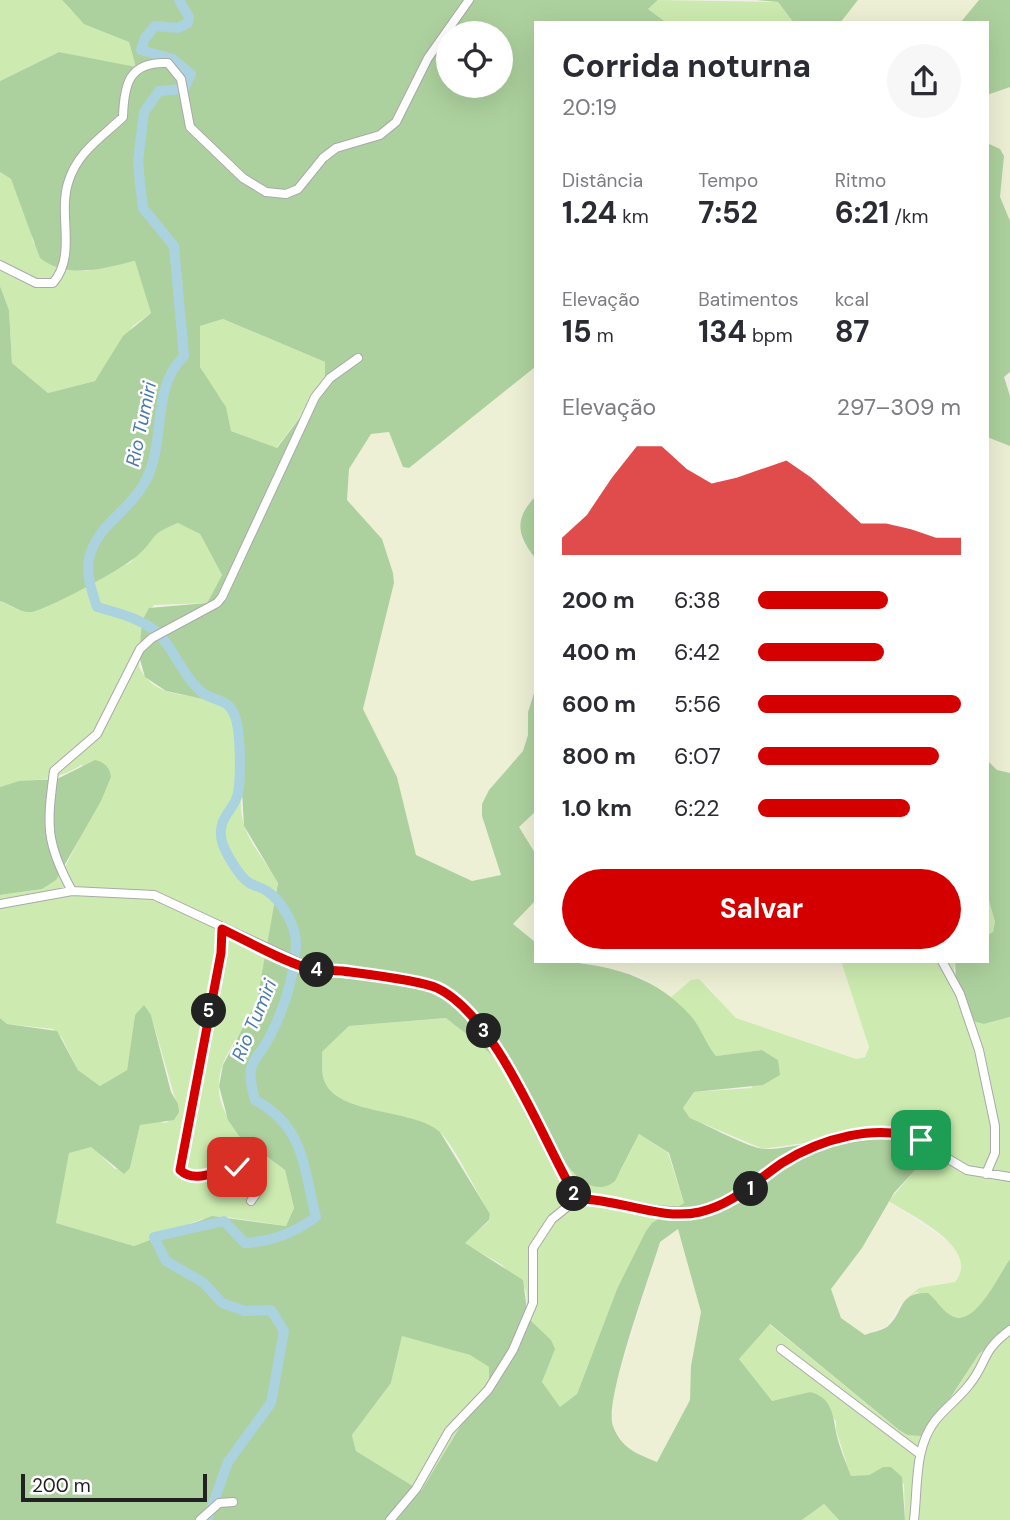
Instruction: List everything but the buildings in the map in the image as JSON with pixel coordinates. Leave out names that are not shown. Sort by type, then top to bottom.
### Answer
[{"type":"street","points":[[0,265],[36,283],[53,283],[63,271],[67,184],[84,150],[123,117],[124,88],[137,70],[150,62],[168,63],[181,79],[190,127],[212,149],[254,185],[266,192],[286,194],[298,189],[323,158],[336,148],[380,135],[396,122],[428,58],[469,0]]},
{"type":"street","points":[[72,891],[53,856],[48,835],[54,771],[97,734],[140,649],[152,638],[218,603],[315,397],[330,378],[358,358]]},
{"type":"street","points":[[0,904],[72,891],[154,895],[222,929],[313,969],[342,971],[435,987],[451,997],[480,1026],[500,1052],[554,1160],[577,1199]]},
{"type":"street","points":[[222,929],[221,953],[180,1170],[193,1177],[201,1177],[237,1167],[258,1180],[260,1188],[251,1200]]},
{"type":"street","points":[[943,963],[960,994],[979,1049],[995,1126],[995,1153],[986,1174]]},
{"type":"street","points":[[390,1520],[416,1489],[449,1431],[488,1390],[513,1350],[533,1303],[533,1248],[552,1219],[577,1199],[696,1213],[733,1199],[785,1162],[824,1143],[845,1136],[880,1133],[910,1136],[951,1162],[986,1174],[1010,1177]]},
{"type":"street","points":[[914,1520],[920,1454],[925,1436],[936,1419],[971,1383],[987,1349],[1010,1330]]},
{"type":"street","points":[[781,1349],[920,1454]]},
{"type":"street","points":[[200,1520],[219,1503],[233,1502]]},
{"type":"green space","points":[[0,0],[62,0],[85,22],[129,42],[137,68],[59,52],[0,81]]},
{"type":"green space","points":[[62,0],[658,0],[648,9],[664,21],[534,21],[534,368],[409,468],[403,467],[389,432],[371,434],[349,469],[347,500],[382,539],[394,583],[363,709],[397,777],[416,855],[472,881],[501,875],[482,816],[482,804],[489,790],[523,751],[528,735],[528,712],[534,693],[534,813],[519,827],[534,851],[534,902],[513,924],[534,941],[534,963],[599,966],[639,978],[674,1000],[690,1015],[716,1056],[762,1050],[778,1060],[780,1075],[763,1085],[694,1092],[683,1108],[690,1118],[738,1141],[764,1149],[874,1135],[895,1136],[911,1143],[921,1156],[916,1169],[894,1193],[862,1248],[831,1289],[841,1318],[865,1335],[887,1327],[906,1299],[928,1293],[948,1314],[961,1318],[978,1307],[1010,1259],[1010,1328],[979,1354],[932,1426],[921,1436],[908,1435],[899,1430],[770,1324],[739,1359],[772,1401],[810,1392],[827,1402],[851,1476],[869,1475],[883,1467],[891,1467],[902,1477],[905,1520],[839,1520],[824,1504],[802,1520],[0,1520],[0,1018],[7,1024],[57,1031],[78,1070],[100,1086],[127,1070],[135,1015],[144,1005],[151,1015],[171,1092],[178,1104],[179,1112],[174,1120],[140,1125],[130,1168],[124,1174],[91,1147],[69,1153],[56,1223],[134,1246],[212,1216],[286,1226],[294,1208],[285,1170],[239,1136],[228,1120],[219,1086],[223,1065],[257,1001],[278,883],[244,826],[238,724],[222,703],[166,691],[145,677],[139,656],[142,621],[149,608],[207,603],[222,575],[200,534],[178,523],[157,534],[144,550],[117,570],[40,610],[27,612],[0,601],[0,286],[9,310],[12,363],[48,393],[95,381],[123,336],[151,313],[135,261],[99,269],[74,270],[62,269],[40,258],[11,179],[0,172],[0,81],[59,52],[136,67],[129,42],[84,24]],"holes":[[[223,319],[325,362],[325,384],[277,448],[231,431],[226,407],[200,367],[200,326]],[[446,1018],[513,1075],[556,1149],[584,1182],[600,1187],[615,1181],[639,1134],[669,1153],[684,1203],[652,1223],[646,1231],[617,1289],[577,1394],[560,1407],[542,1382],[555,1349],[551,1340],[528,1318],[523,1280],[465,1243],[489,1220],[490,1214],[440,1132],[428,1124],[344,1100],[331,1092],[323,1074],[322,1052],[349,1026]],[[678,1229],[701,1312],[691,1366],[690,1400],[657,1462],[636,1453],[620,1440],[613,1426],[612,1412],[621,1365],[660,1242]],[[402,1336],[470,1355],[489,1367],[489,1379],[421,1491],[356,1451],[352,1435],[391,1383]]]},
{"type":"green space","points":[[658,0],[778,2],[792,21],[664,21],[648,9]]},
{"type":"green space","points":[[756,0],[858,0],[842,21],[792,21],[778,2]]},
{"type":"green space","points":[[858,0],[979,0],[962,21],[842,21]]},
{"type":"green space","points":[[979,0],[1010,0],[1010,87],[989,94],[989,21],[962,21]]},
{"type":"green space","points":[[1010,87],[1010,221],[1000,197],[1003,170],[989,144],[989,94]]},
{"type":"green space","points":[[989,144],[1000,149],[1004,156],[1000,197],[1010,221],[1010,372],[1004,377],[1010,396],[1010,446],[989,438]]},
{"type":"green space","points":[[0,172],[11,179],[30,224],[33,242],[57,268],[86,271],[136,261],[151,313],[133,326],[95,381],[48,393],[12,363],[9,310],[0,286]]},
{"type":"green space","points":[[223,319],[325,362],[325,384],[276,448],[231,431],[222,400],[208,383],[200,366],[200,326]]},
{"type":"green space","points":[[534,368],[534,498],[525,508],[521,540],[534,557],[534,693],[528,712],[528,735],[523,751],[489,790],[482,804],[482,816],[501,876],[472,881],[416,855],[397,777],[363,709],[394,583],[388,559],[347,500],[349,469],[371,434],[390,432],[403,467],[409,468]]},
{"type":"green space","points":[[989,438],[1010,446],[1010,773],[997,770],[989,762]]},
{"type":"green space","points":[[534,498],[534,557],[524,542],[520,527],[528,505]]},
{"type":"green space","points":[[179,523],[200,534],[222,575],[207,603],[154,605],[142,621],[139,667],[149,681],[160,689],[214,702],[226,709],[239,729],[244,826],[278,882],[260,991],[253,1011],[223,1064],[219,1082],[220,1098],[234,1126],[285,1170],[294,1208],[286,1226],[227,1217],[202,1219],[134,1246],[56,1223],[68,1153],[91,1146],[115,1169],[130,1168],[140,1125],[155,1121],[166,1123],[179,1112],[151,1015],[135,1015],[127,1070],[100,1086],[78,1070],[62,1038],[53,1029],[7,1024],[0,1018],[0,895],[42,889],[63,871],[111,777],[81,765],[50,778],[0,787],[0,601],[19,610],[41,609],[131,562],[157,531]]},
{"type":"green space","points":[[95,760],[106,766],[111,777],[101,801],[56,880],[42,889],[0,895],[0,787],[19,781],[57,779]]},
{"type":"green space","points":[[989,762],[997,770],[1010,773],[1010,1017],[984,1024],[969,1020],[956,981],[955,963],[989,963],[989,934],[993,932],[995,922],[989,901]]},
{"type":"green space","points":[[534,813],[534,851],[518,827]]},
{"type":"green space","points":[[989,901],[995,922],[993,932],[989,934]]},
{"type":"green space","points":[[534,902],[534,941],[513,924]]},
{"type":"green space","points":[[587,963],[842,963],[867,1036],[868,1054],[856,1059],[843,1057],[750,1025],[729,1014],[708,986],[691,980],[670,998],[638,975]]},
{"type":"green space","points":[[842,963],[955,963],[954,971],[984,1024],[1010,1017],[1010,1259],[988,1296],[973,1312],[964,1317],[951,1316],[917,1292],[902,1303],[919,1288],[955,1282],[961,1269],[959,1257],[941,1235],[889,1201],[916,1169],[921,1156],[825,1140],[763,1149],[690,1118],[683,1108],[694,1092],[751,1088],[778,1060],[762,1050],[716,1056],[684,1011],[670,998],[691,980],[699,979],[736,1018],[856,1059],[865,1057],[869,1047]]},
{"type":"green space","points":[[446,1018],[512,1074],[523,1088],[558,1153],[583,1179],[599,1187],[620,1172],[639,1134],[668,1153],[684,1203],[669,1214],[617,1289],[577,1394],[560,1408],[542,1382],[552,1346],[528,1318],[526,1290],[502,1265],[464,1243],[489,1221],[490,1214],[445,1137],[427,1124],[342,1100],[331,1091],[324,1080],[322,1052],[349,1026]]},
{"type":"green space","points":[[889,1201],[956,1247],[962,1260],[962,1269],[955,1282],[919,1288],[902,1303],[886,1327],[865,1335],[841,1318],[831,1289]]},
{"type":"green space","points":[[678,1229],[701,1312],[690,1400],[657,1462],[629,1451],[611,1424],[615,1388],[660,1242]]},
{"type":"green space","points":[[769,1324],[899,1430],[940,1415],[979,1354],[1010,1328],[1010,1520],[905,1520],[904,1484],[883,1467],[869,1475],[851,1477],[836,1430],[836,1421],[810,1392],[772,1402],[739,1359]]},
{"type":"green space","points":[[402,1335],[470,1355],[489,1367],[489,1379],[421,1491],[356,1451],[352,1435],[391,1383]]},
{"type":"green space","points":[[824,1504],[839,1520],[802,1520]]},
{"type":"waterway","name":"Rio Tumiri","points":[[179,0],[189,17],[188,23],[178,28],[155,26],[145,38],[141,50],[173,59],[191,74],[184,89],[159,91],[144,112],[138,161],[143,208],[174,246],[184,356],[173,369],[167,384],[152,466],[139,492],[106,527],[93,547],[88,565],[89,577],[97,607],[133,618],[157,632],[198,688],[204,694],[225,703],[234,714],[239,741],[239,785],[236,799],[222,826],[222,842],[244,879],[267,891],[278,901],[288,915],[296,939],[293,968],[281,1012],[253,1062],[250,1076],[255,1100],[284,1123],[293,1136],[304,1165],[316,1217],[283,1235],[255,1242],[245,1243],[224,1221],[154,1237],[166,1261],[204,1283],[222,1303],[245,1311],[271,1310],[284,1331],[271,1403],[228,1462],[207,1520]]},
{"type":"route","points":[[237,1167],[201,1177],[193,1177],[180,1170],[221,953],[222,929],[313,969],[342,971],[435,987],[451,997],[480,1026],[500,1052],[554,1160],[577,1199],[696,1213],[718,1207],[753,1187],[785,1162],[845,1136],[880,1133],[921,1140]]}]
